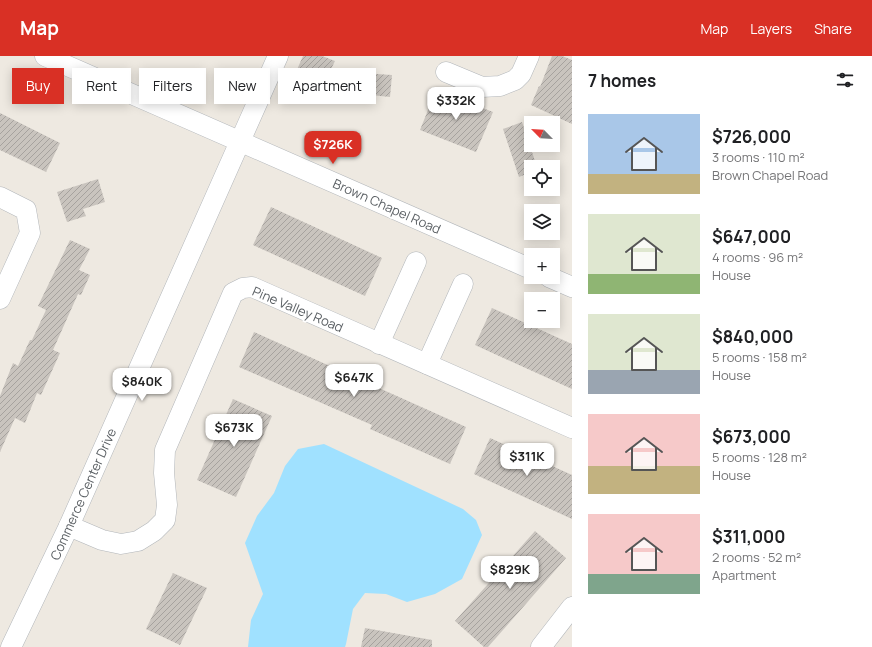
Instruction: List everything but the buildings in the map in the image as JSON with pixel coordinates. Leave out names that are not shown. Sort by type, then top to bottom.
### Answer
[{"type":"street","name":"Brown Chapel Road","points":[[45,56],[524,266]]},
{"type":"street","name":"Commerce Center Drive","points":[[11,647],[69,526],[278,56]]},
{"type":"street","points":[[446,72],[482,87],[500,86],[515,80],[521,74],[529,56]]},
{"type":"street","points":[[0,198],[26,210],[30,233],[0,299]]},
{"type":"street","points":[[379,344],[416,262]]},
{"type":"street","points":[[560,282],[572,287]]},
{"type":"street","points":[[427,364],[463,284]]},
{"type":"street","name":"Pine Valley Road","points":[[69,526],[102,540],[121,544],[138,541],[154,531],[165,520],[167,505],[164,473],[164,450],[233,294],[243,288],[252,287],[572,428]]},
{"type":"street","points":[[541,647],[572,607]]},
{"type":"water","points":[[324,444],[463,509],[476,520],[482,535],[462,579],[435,594],[407,602],[386,594],[365,593],[353,609],[345,647],[248,647],[251,620],[263,594],[245,543],[257,516],[274,493],[285,466],[298,449]]}]
